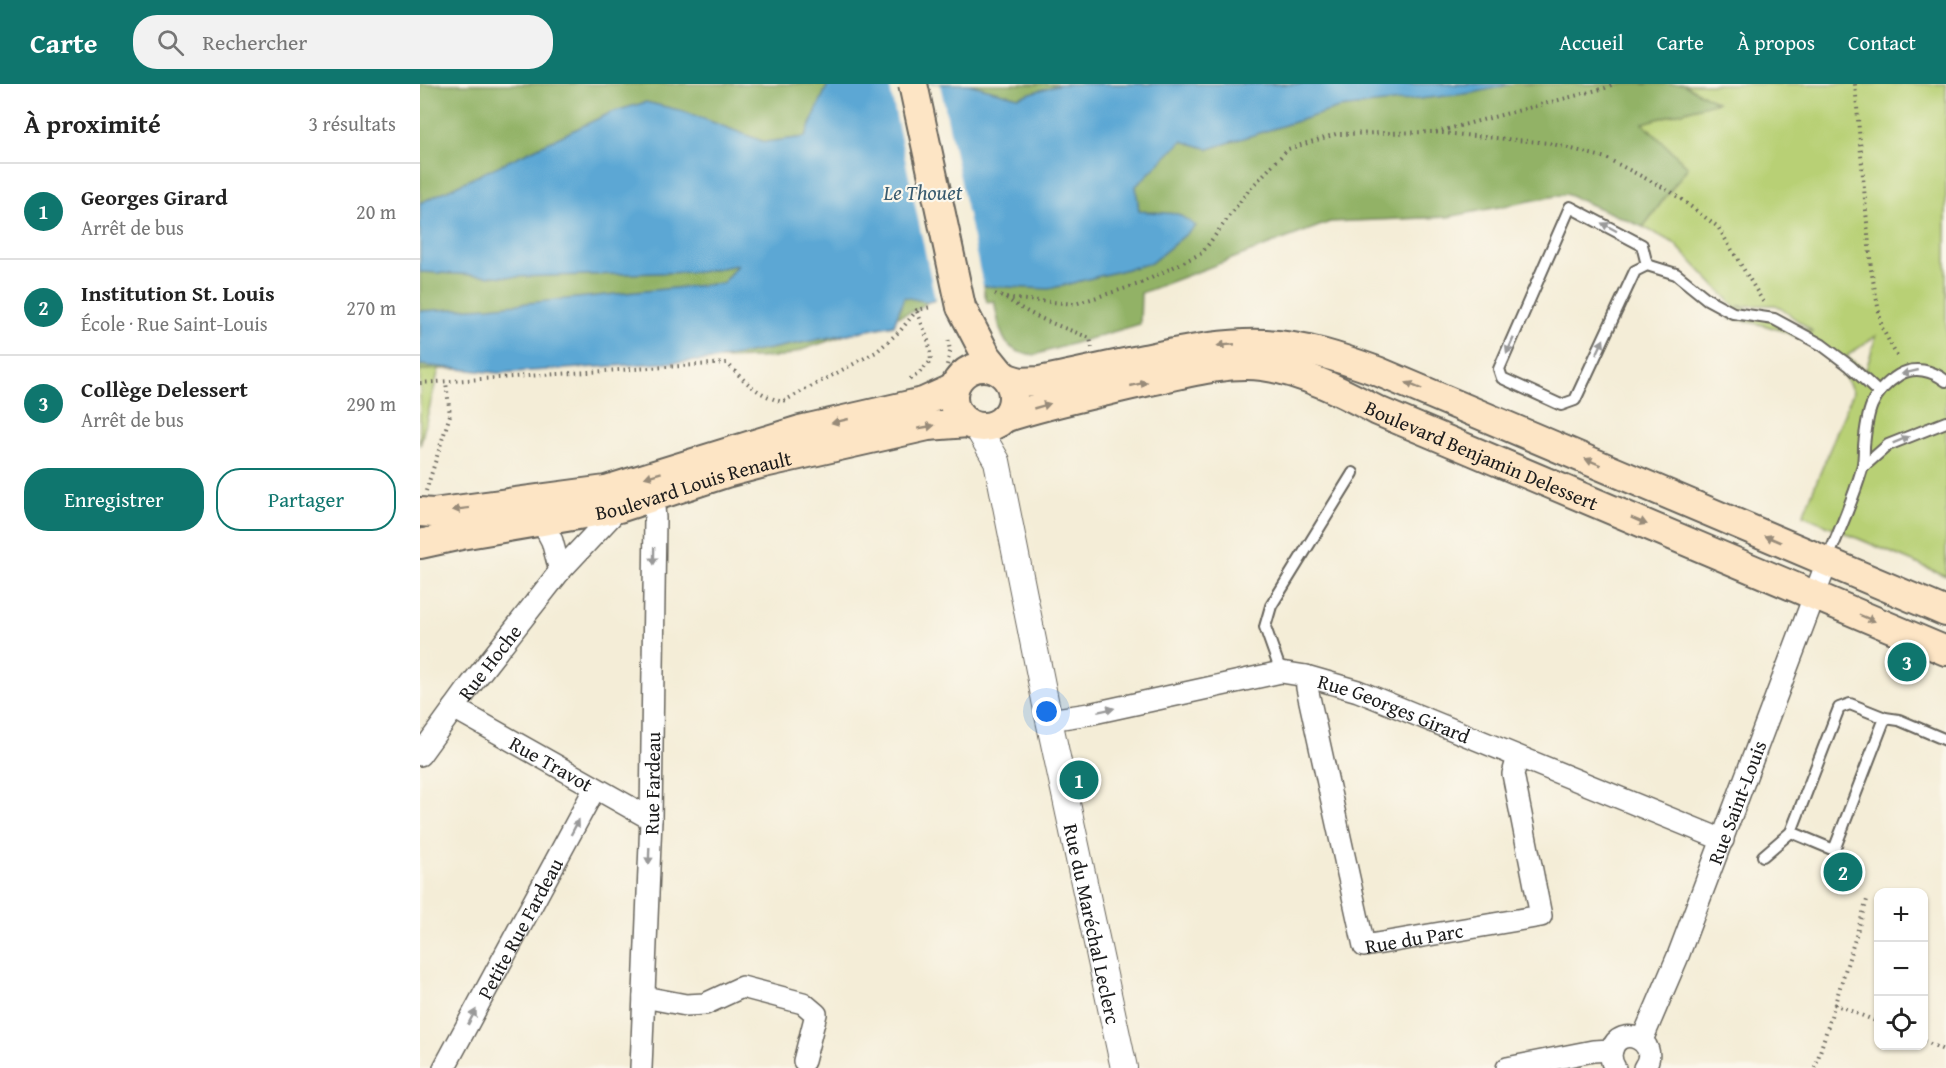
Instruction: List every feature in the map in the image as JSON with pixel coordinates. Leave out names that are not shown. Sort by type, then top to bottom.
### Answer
[{"type":"main road","points":[[913,84],[962,307],[961,360],[953,398],[955,408],[960,417],[987,422],[1010,409],[1013,399],[1012,388],[986,355],[962,307]]},
{"type":"main road","name":"Boulevard Benjamin Delessert","points":[[1002,374],[1020,382],[1040,381],[1192,349],[1230,344],[1267,344],[1311,350],[1344,358],[1946,612]]},
{"type":"main road","name":"Boulevard Benjamin Delessert","points":[[987,422],[1047,404],[1195,371],[1247,365],[1290,372],[1946,651]]},
{"type":"main road","points":[[957,383],[967,372],[976,367],[987,367],[1002,374]]},
{"type":"main road","name":"Boulevard Louis Renault","points":[[422,505],[433,513],[606,490],[800,430],[923,402],[957,383]]},
{"type":"main road","name":"Boulevard Louis Renault","points":[[420,544],[619,508],[726,473],[928,426],[987,422]]},
{"type":"street","name":"Rue du Maréchal Leclerc","points":[[987,422],[1124,1068]]},
{"type":"street","name":"Rue Fardeau","points":[[641,1068],[651,819],[655,518],[653,497]]},
{"type":"street","name":"Rue Hoche","points":[[420,755],[560,571],[619,508]]},
{"type":"street","points":[[543,522],[552,541],[560,571]]},
{"type":"street","name":"Rue Saint-Louis","points":[[1642,1040],[1678,956],[1723,840],[1827,562]]},
{"type":"street","name":"Rue Georges Girard","points":[[1049,720],[1089,714],[1281,672],[1306,676],[1358,690],[1723,840]]},
{"type":"street","name":"Rue du Parc","points":[[1306,676],[1364,946],[1541,916],[1513,774],[1518,757]]},
{"type":"street","name":"Rue Travot","points":[[454,708],[651,819]]},
{"type":"street","name":"Petite Rue Fardeau","points":[[444,1068],[595,788]]},
{"type":"street","points":[[644,997],[687,1005],[705,1004],[742,987],[803,1003],[816,1014],[804,1061]]},
{"type":"street","points":[[1521,1067],[1593,1051],[1613,1059],[1615,1044],[1623,1038],[1633,1036],[1642,1040],[1646,1045],[1649,1057],[1644,1068]]},
{"type":"lane","points":[[1647,265],[1642,245],[1570,207],[1500,369],[1502,378],[1561,405],[1575,400],[1635,272],[1647,265],[1676,274],[1707,299],[1733,313],[1774,319],[1822,345],[1850,366],[1878,392]]},
{"type":"lane","points":[[1827,562],[1863,467],[1866,425],[1870,408],[1878,392],[1905,372],[1924,369],[1946,381]]},
{"type":"lane","points":[[1863,467],[1888,445],[1946,422]]},
{"type":"lane","points":[[1281,672],[1265,627],[1271,606],[1353,473]]},
{"type":"lane","points":[[1763,856],[1791,832],[1839,708],[1850,704],[1886,718],[1899,720],[1946,740]]},
{"type":"lane","points":[[1791,832],[1834,850],[1886,718]]},
{"type":"path","points":[[1432,132],[1605,88],[1613,84]]},
{"type":"path","points":[[1855,84],[1870,269],[1882,328],[1905,372]]},
{"type":"path","points":[[1005,298],[1075,304],[1139,284],[1202,253],[1248,191],[1288,149],[1336,134],[1432,132],[1549,143],[1606,158],[1670,191],[1718,227],[1774,319]]},
{"type":"path","points":[[995,294],[1045,321],[1090,338],[1092,351]]},
{"type":"path","points":[[420,384],[727,363],[753,389],[782,402],[876,352],[900,331],[917,310],[931,307]]},
{"type":"path","points":[[909,379],[917,375],[931,361],[929,343],[917,310]]},
{"type":"path","points":[[422,505],[450,415],[446,382]]},
{"type":"path","points":[[1815,1068],[1867,900]]},
{"type":"path","points":[[1834,1004],[1874,1020]]},
{"type":"path","points":[[1928,1043],[1946,1051]]},
{"type":"green space","name":"Le Thouet","points":[[420,84],[1683,84],[1717,102],[1643,123],[1688,167],[1643,227],[1566,194],[1448,217],[1330,222],[1141,293],[1140,324],[1034,355],[1014,349],[1003,338],[994,301],[987,302],[983,287],[928,302],[917,310],[782,357],[420,370]]},
{"type":"green space","points":[[1683,84],[1946,84],[1946,576],[1803,515],[1853,392],[1831,361],[1801,339],[1766,326],[1729,319],[1734,306],[1674,243],[1643,227],[1688,167],[1642,123],[1716,102]],"holes":[[[1776,305],[1812,331],[1812,332],[1772,316],[1737,306]],[[1876,336],[1866,370],[1847,357],[1847,356]]]},
{"type":"green space","points":[[439,369],[420,446],[420,370]]},
{"type":"water","name":"Le Thouet","points":[[828,84],[968,84],[1018,97],[1060,84],[1513,84],[1473,93],[1339,108],[1209,149],[1182,141],[1136,186],[1139,211],[1178,214],[1196,226],[1151,263],[1049,289],[984,286],[928,302],[904,297],[894,325],[712,360],[498,373],[420,365],[420,311],[489,307],[723,283],[737,265],[700,272],[513,277],[420,272],[420,203],[612,112],[646,102],[683,111],[765,142],[805,137]]},
{"type":"pier","points":[[889,84],[940,84],[984,290],[936,303]]},
{"type":"place","name":"Collège Delessert","points":[[1907,662]]},
{"type":"place","name":"Georges Girard","points":[[1079,780]]},
{"type":"place","name":"Institution St. Louis","points":[[1843,872]]}]
